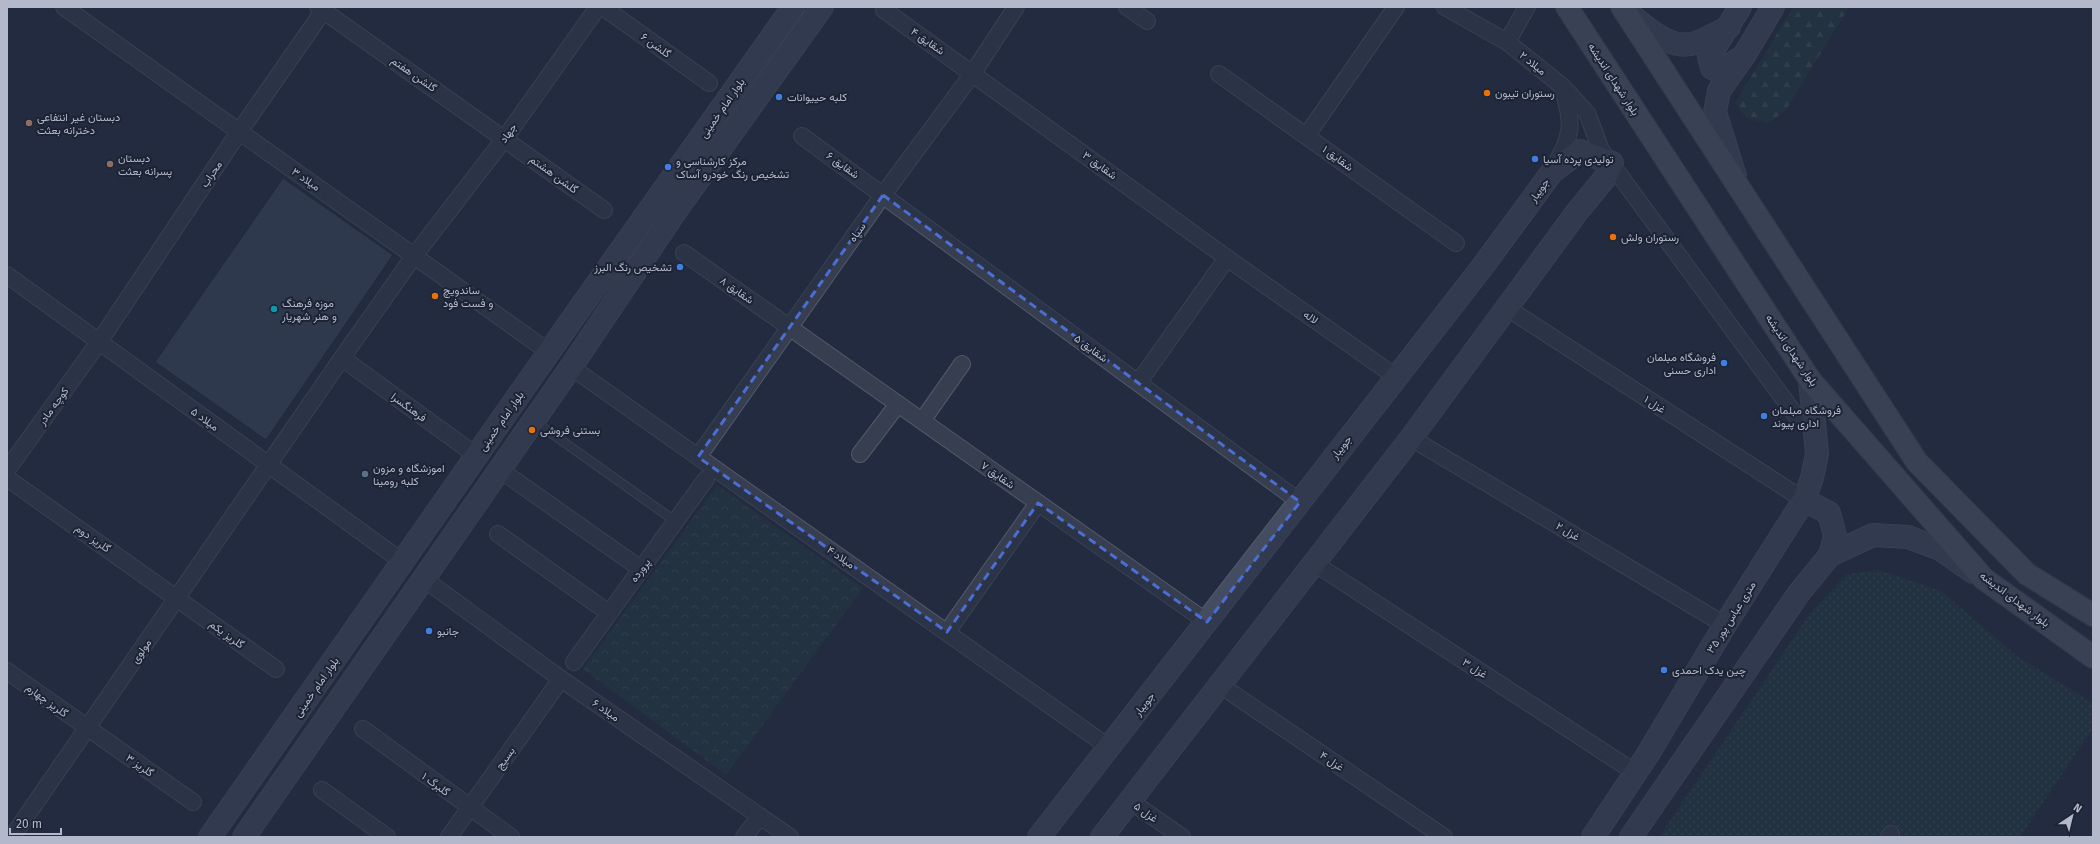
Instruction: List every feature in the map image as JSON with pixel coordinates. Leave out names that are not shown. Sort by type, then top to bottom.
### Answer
[{"type":"main road","name":"بلوار شهدای اندیشه","points":[[1567,7],[1810,380],[1984,579],[2093,657]]},
{"type":"main road","points":[[1623,8],[1916,462],[2027,574],[2093,615]]},
{"type":"street","name":"میلاد ۳","points":[[64,7],[549,352]]},
{"type":"street","name":"جهاد","points":[[414,256],[505,138],[598,7]]},
{"type":"street","name":"گلشن ۶","points":[[603,7],[709,84]]},
{"type":"street","name":"بلوار امام خمینی","points":[[210,837],[549,352],[793,7]]},
{"type":"street","name":"بلوار امام خمینی","points":[[244,837],[534,421],[675,212],[822,7]]},
{"type":"street","points":[[1127,7],[1147,21]]},
{"type":"street","points":[[1307,135],[1396,7]]},
{"type":"street","points":[[1507,42],[1527,7]]},
{"type":"street","points":[[1740,7],[1709,57],[1712,68],[1720,72],[1745,54]]},
{"type":"street","points":[[1738,185],[1715,112],[1719,91],[1745,54],[1773,7]]},
{"type":"street","name":"محراب","points":[[99,342],[323,8]]},
{"type":"street","name":"گلشن هفتم","points":[[323,8],[505,138]]},
{"type":"street","name":"سپاه","points":[[698,457],[883,195],[973,73],[1014,8]]},
{"type":"street","name":"میلاد ۲","points":[[1449,8],[1507,42],[1562,86],[1587,113],[1601,150],[1797,417]]},
{"type":"street","points":[[1623,8],[1660,38],[1678,43],[1696,43],[1729,27]]},
{"type":"street","name":"شقایق ۴","points":[[884,10],[973,73]]},
{"type":"street","name":"شقایق ۳","points":[[973,73],[1227,258]]},
{"type":"street","name":"شقایق ۱","points":[[1219,74],[1307,135],[1456,243]]},
{"type":"street","points":[[1552,172],[1568,141],[1571,120],[1562,86]]},
{"type":"street","name":"شقایق ۶","points":[[802,136],[883,195]]},
{"type":"street","name":"گلشن هشتم","points":[[505,138],[604,210]]},
{"type":"street","name":"جویبار","points":[[1039,837],[1110,748],[1483,266],[1552,172],[1580,151],[1612,163]]},
{"type":"street","points":[[1102,837],[1411,438],[1577,212],[1604,179],[1612,163]]},
{"type":"street","name":"شقایق ۵","points":[[883,195],[1300,502]]},
{"type":"street","name":"شقایق ۸","points":[[684,253],[790,327]]},
{"type":"street","points":[[269,465],[414,256]]},
{"type":"street","points":[[1138,383],[1227,258]]},
{"type":"street","name":"لاله","points":[[1227,258],[1396,377]]},
{"type":"street","name":"میلاد ۵","points":[[7,275],[403,562]]},
{"type":"street","name":"غزل ۱","points":[[1507,308],[1804,500]]},
{"type":"street","name":"شقایق ۷","points":[[790,327],[1207,622]]},
{"type":"street","name":"کوچه مادر","points":[[7,470],[99,342]]},
{"type":"street","points":[[549,352],[571,367]]},
{"type":"street","name":"فرهنگسرا","points":[[342,358],[477,456]]},
{"type":"street","points":[[922,421],[962,364]]},
{"type":"street","name":"میلاد ۴","points":[[571,367],[1110,748]]},
{"type":"street","name":"۳۵ متری عباس پور","points":[[1593,837],[1636,773],[1725,625],[1804,500],[1812,478],[1817,454],[1810,380]]},
{"type":"street","points":[[860,454],[898,404]]},
{"type":"street","name":"غزل ۲","points":[[1411,438],[1725,625]]},
{"type":"street","name":"مولوی","points":[[12,837],[269,465]]},
{"type":"street","points":[[500,470],[641,569]]},
{"type":"street","name":"گلریز دوم","points":[[7,478],[178,598]]},
{"type":"street","name":"پرورده","points":[[574,662],[706,479]]},
{"type":"street","points":[[1631,837],[1799,593],[1830,554],[1835,536],[1829,513],[1804,500]]},
{"type":"street","points":[[947,632],[1038,503]]},
{"type":"street","points":[[498,534],[609,613]]},
{"type":"street","points":[[1830,554],[1873,534],[1908,536],[1940,549],[1984,579]]},
{"type":"street","points":[[403,562],[424,579]]},
{"type":"street","name":"غزل ۳","points":[[1314,563],[1636,773]]},
{"type":"street","name":"میلاد ۶","points":[[424,579],[561,679],[790,837]]},
{"type":"street","name":"گلریز یکم","points":[[178,598],[276,669]]},
{"type":"street","name":"گلریز چهارم","points":[[7,671],[88,729]]},
{"type":"street","name":"بسیج","points":[[449,837],[561,679]]},
{"type":"street","name":"غزل ۴","points":[[1220,685],[1444,837]]},
{"type":"street","name":"گلریز ۳","points":[[88,729],[193,802]]},
{"type":"street","name":"گلبرگ ۱","points":[[362,729],[511,837]]},
{"type":"street","points":[[322,790],[387,837]]},
{"type":"street","name":"غزل ۵","points":[[1130,801],[1182,837]]},
{"type":"street","points":[[744,837],[760,816]]},
{"type":"lane","points":[[534,421],[675,521]]},
{"type":"highlighted area","points":[[883,195],[1300,502],[1207,622],[1038,503],[947,632],[698,457]]},
{"type":"green space","points":[[1793,7],[1849,7],[1786,110],[1769,123],[1747,119],[1735,103]]},
{"type":"green space","points":[[717,485],[863,588],[726,775],[583,669]]},
{"type":"green space","points":[[1879,570],[1940,590],[2017,656],[2093,703],[2093,728],[2020,837],[1659,837],[1811,612],[1847,574]]},
{"type":"building","name":"موزه فرهنگ و هنر شهریار","points":[[283,178],[393,255],[266,440],[155,362]]},
{"type":"place","name":"رستوران تیبون","points":[[1487,93]]},
{"type":"place","name":"کلبه حییوانات","points":[[779,97]]},
{"type":"place","name":"دبستان غیر انتفاعی دخترانه بعثت","points":[[29,123]]},
{"type":"place","name":"تولیدی پرده آسیا","points":[[1535,159]]},
{"type":"place","name":"دبستان پسرانه بعثت","points":[[110,164]]},
{"type":"place","name":"مرکز کارشناسی و تشخیص رنگ خودرو آساک","points":[[668,167]]},
{"type":"place","name":"رستوران ولش","points":[[1613,237]]},
{"type":"place","name":"تشخیص رنگ البرز","points":[[680,267]]},
{"type":"place","name":"ساندویچ و فست فود","points":[[435,296]]},
{"type":"place","name":"موزه فرهنگ و هنر شهریار","points":[[274,309]]},
{"type":"place","name":"فروشگاه مبلمان اداری حسنی","points":[[1724,363]]},
{"type":"place","name":"فروشگاه مبلمان اداری پیوند","points":[[1764,416]]},
{"type":"place","name":"بستنی فروشی","points":[[532,430]]},
{"type":"place","name":"اموزشگاه و مزون کلبه رومینا","points":[[365,474]]},
{"type":"place","name":"جانبو","points":[[429,631]]},
{"type":"place","name":"چین یدک احمدی","points":[[1664,670]]}]
